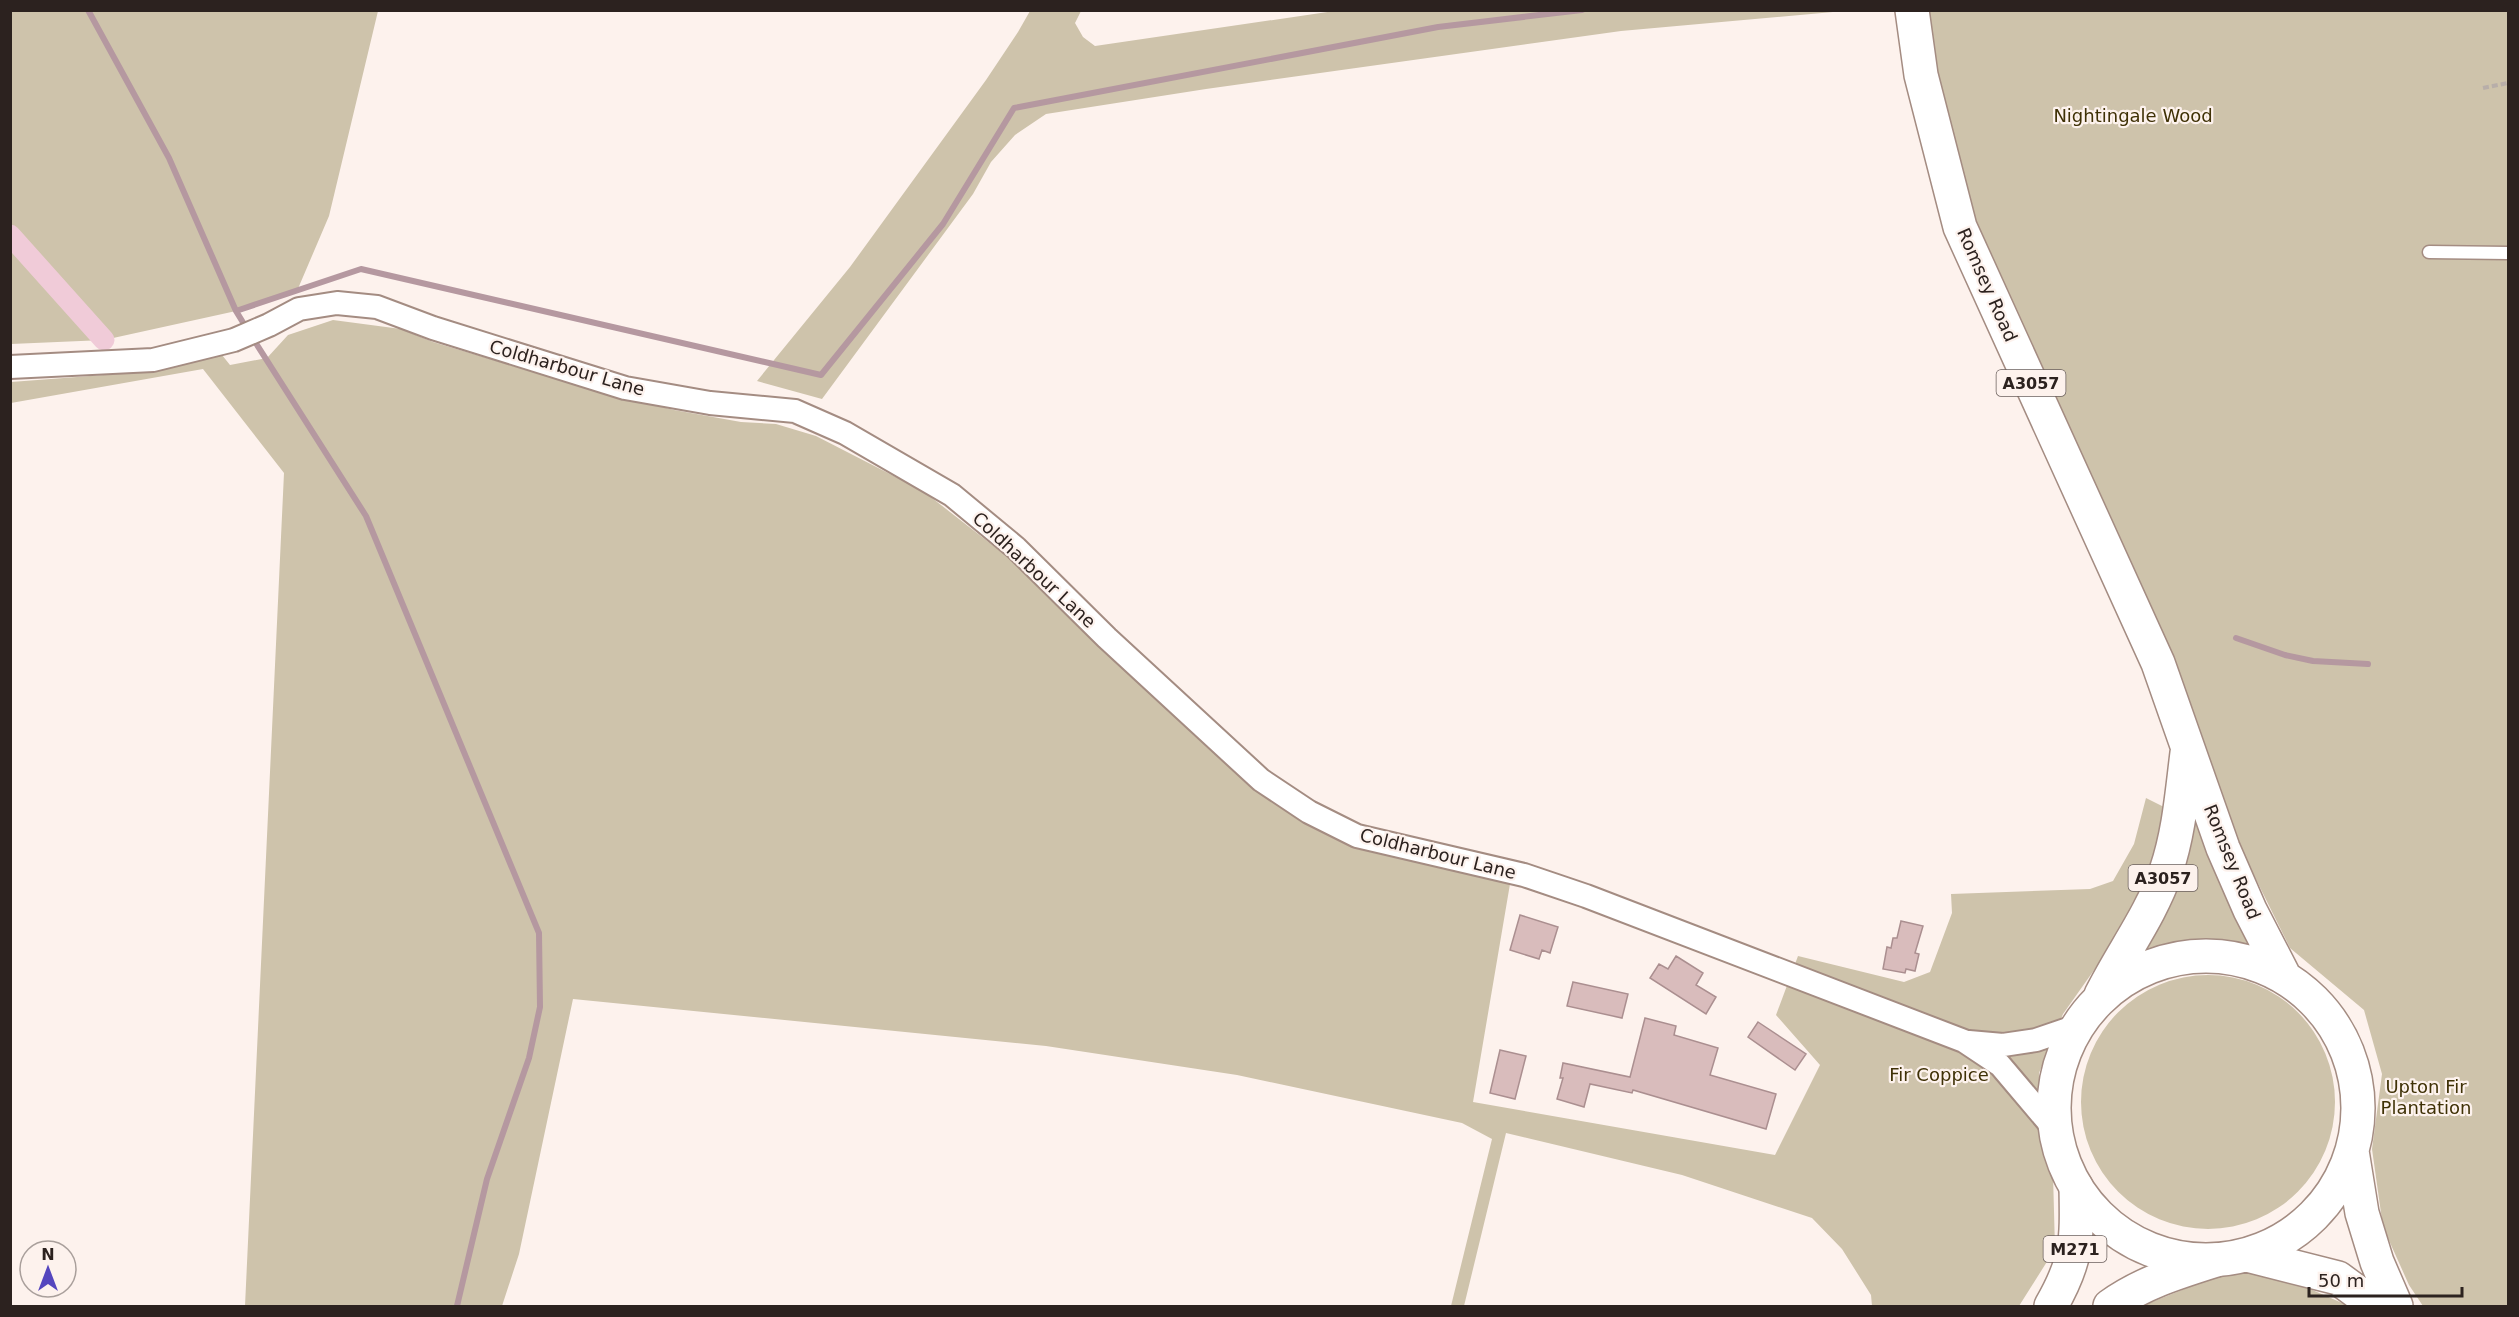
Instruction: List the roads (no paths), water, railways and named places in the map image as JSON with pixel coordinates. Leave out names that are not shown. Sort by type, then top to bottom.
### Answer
[{"type":"main road","name":"Romsey Road","points":[[1912,10],[1921,75],[1960,227],[2158,663],[2223,848],[2250,910],[2284,976]]},
{"type":"main road","name":"Romsey Road","points":[[2099,999],[2118,960],[2147,915],[2166,872],[2178,826],[2188,745]]},
{"type":"main road","points":[[2110,1306],[2131,1292],[2162,1277],[2232,1257],[2275,1243],[2301,1227],[2323,1205],[2341,1180],[2352,1151],[2358,1126],[2359,1101],[2356,1076],[2349,1052],[2323,1009],[2305,991],[2284,976],[2258,964],[2231,957],[2202,955],[2183,957],[2146,967],[2121,981],[2099,999],[2077,1026],[2065,1050],[2057,1076],[2053,1102],[2059,1150],[2076,1187],[2092,1209],[2112,1228],[2136,1243],[2180,1257],[2232,1257],[2338,1278],[2376,1306]]},
{"type":"main road","points":[[2352,1151],[2362,1213],[2377,1262],[2396,1306]]},
{"type":"main road","name":"M271","points":[[2051,1306],[2070,1268],[2074,1251],[2077,1235],[2076,1187]]},
{"type":"street","name":"Coldharbour Lane","points":[[10,367],[153,360],[237,339],[299,309],[337,303],[377,307],[434,328],[625,388],[710,403],[795,411],[845,433],[952,495],[1016,548],[1107,638],[1261,780],[1309,813],[1357,836],[1524,875],[1586,896],[1964,1041],[2000,1065],[2055,1130]]},
{"type":"street","name":"Coldharbour Lane","points":[[1964,1041],[2003,1045],[2036,1040],[2077,1026]]},
{"type":"lane","points":[[2429,252],[2508,253]]},
{"type":"waterway","points":[[88,10],[169,158],[236,311]]},
{"type":"waterway","points":[[247,329],[236,311],[361,269],[821,375],[943,224],[1014,108],[1438,27],[1582,10]]},
{"type":"waterway","points":[[10,235],[104,340]]},
{"type":"waterway","points":[[252,337],[366,516],[539,933],[540,1007],[529,1058],[487,1179],[457,1306]]},
{"type":"waterway","points":[[2236,638],[2285,655],[2313,661],[2368,664]]},
{"type":"park label","name":"Nightingale Wood","points":[[2133,116]]},
{"type":"park label","name":"Fir Coppice","points":[[1939,1075]]},
{"type":"park label","name":"Upton Fir Plantation","points":[[2426,1097]]}]
